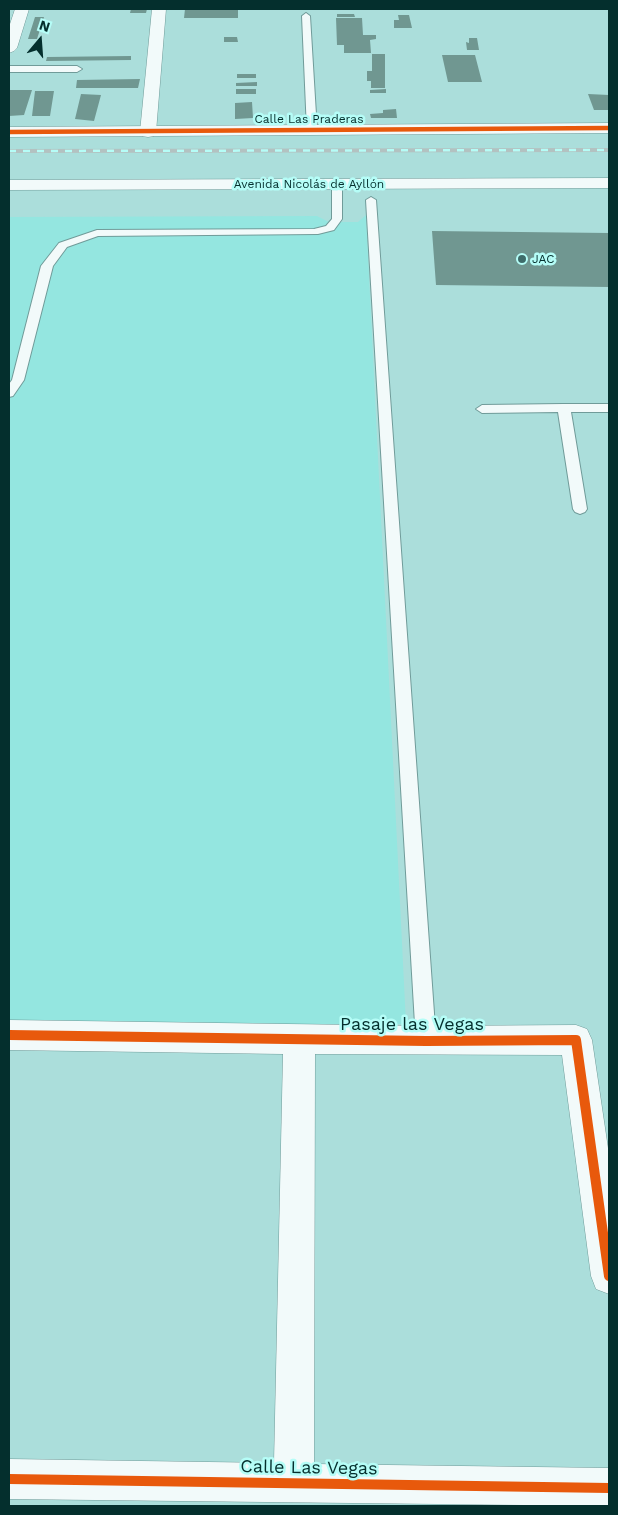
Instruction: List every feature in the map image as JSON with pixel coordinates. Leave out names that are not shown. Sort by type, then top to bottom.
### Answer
[{"type":"street","points":[[9,48],[22,9]]},
{"type":"street","points":[[148,132],[159,9]]},
{"type":"street","name":"Calle Las Praderas","points":[[9,132],[609,128]]},
{"type":"street","name":"Avenida Nicolás de Ayllón","points":[[9,201],[609,183]]},
{"type":"street","name":"Avenida Nicolás de Ayllón","points":[[9,185],[337,192],[370,200],[609,200]]},
{"type":"street","name":"Pasaje las Vegas","points":[[9,1035],[426,1041],[576,1040],[609,1276]]},
{"type":"street","points":[[294,1483],[299,1039]]},
{"type":"street","name":"Calle Las Vegas","points":[[9,1479],[609,1488]]},
{"type":"lane","points":[[306,16],[312,131]]},
{"type":"lane","points":[[9,68],[77,69]]},
{"type":"lane","points":[[9,393],[18,380],[47,266],[63,244],[97,233],[314,232],[330,228],[337,219],[337,192]]},
{"type":"lane","points":[[370,200],[426,1041]]},
{"type":"lane","points":[[482,408],[609,408]]},
{"type":"lane","points":[[564,408],[580,509]]},
{"type":"shaded area","points":[[366,215],[406,1024],[9,1025],[9,217],[317,216],[329,222],[358,222]]},
{"type":"building","points":[[131,9],[147,9],[146,13],[130,13]]},
{"type":"building","points":[[185,9],[238,9],[238,18],[184,18]]},
{"type":"building","points":[[337,14],[354,14],[355,17],[337,17]]},
{"type":"building","points":[[398,15],[409,15],[412,28],[394,28],[394,20],[399,20]]},
{"type":"building","points":[[35,17],[44,17],[37,39],[28,39]]},
{"type":"building","points":[[336,18],[362,18],[363,35],[376,35],[376,39],[370,40],[371,53],[344,53],[344,45],[337,45]]},
{"type":"building","points":[[224,37],[237,37],[238,42],[224,42]]},
{"type":"building","points":[[469,38],[477,38],[479,50],[467,50],[466,42],[469,43]]},
{"type":"building","points":[[372,54],[385,54],[385,88],[371,88],[371,81],[367,81],[367,71],[372,71]]},
{"type":"building","points":[[442,55],[475,55],[482,82],[448,82]]},
{"type":"building","points":[[131,56],[131,60],[46,61],[47,57]]},
{"type":"building","points":[[237,74],[256,74],[256,78],[237,78]]},
{"type":"building","points":[[140,79],[138,88],[76,88],[77,80]]},
{"type":"building","points":[[257,82],[257,86],[236,86],[236,83]]},
{"type":"building","points":[[236,89],[256,89],[256,94],[236,94]]},
{"type":"building","points":[[386,89],[386,93],[370,93],[370,90]]},
{"type":"building","points":[[9,90],[32,90],[24,115],[9,116]]},
{"type":"building","points":[[35,91],[54,91],[50,116],[32,116]]},
{"type":"building","points":[[81,94],[101,95],[94,121],[75,119]]},
{"type":"building","points":[[588,94],[609,95],[609,110],[594,110]]},
{"type":"building","points":[[252,102],[253,118],[235,119],[235,103]]},
{"type":"building","points":[[396,109],[397,118],[371,118],[370,114]]},
{"type":"building","name":"JAC","points":[[432,231],[609,233],[609,287],[436,285]]},
{"type":"railway","points":[[9,151],[609,150]]},
{"type":"cycle path","points":[[9,132],[609,128]]},
{"type":"cycle path","points":[[9,1035],[426,1041],[576,1040],[609,1276]]},
{"type":"cycle path","points":[[9,1479],[609,1488]]},
{"type":"place","name":"JAC","points":[[522,259]]}]
